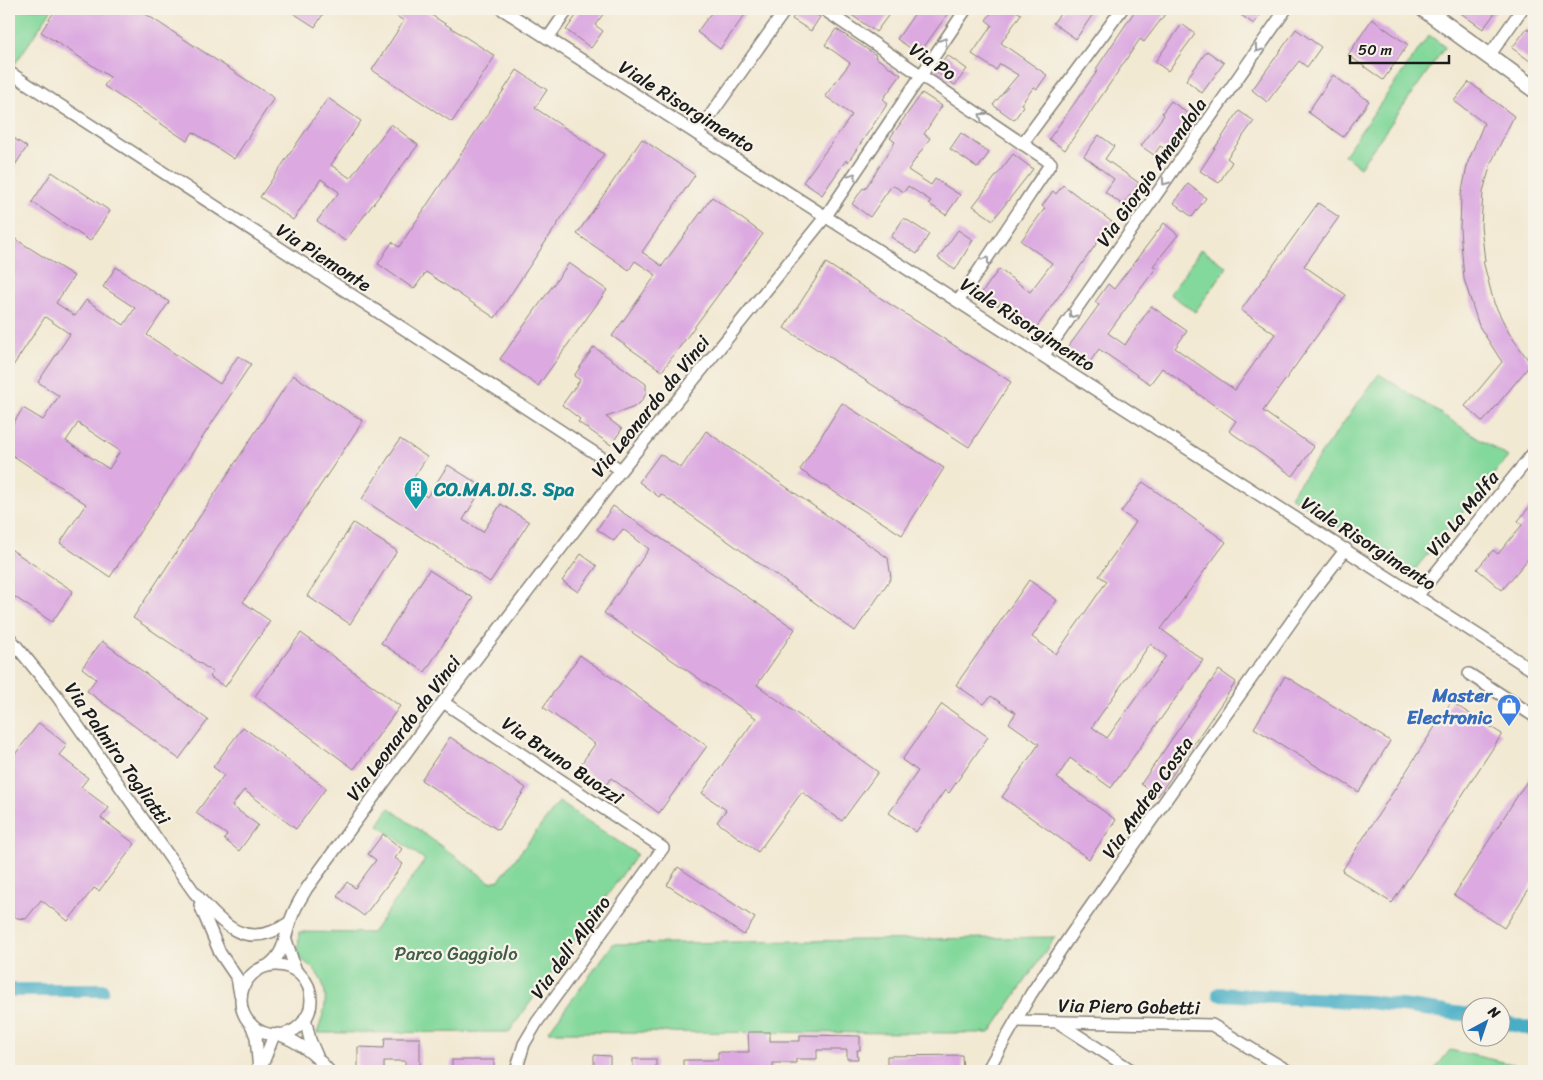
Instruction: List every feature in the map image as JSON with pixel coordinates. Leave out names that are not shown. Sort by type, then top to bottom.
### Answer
[{"type":"street","name":"Viale Risorgimento","points":[[502,9],[959,300],[1534,671]]},
{"type":"street","points":[[548,38],[568,9]]},
{"type":"street","points":[[697,134],[786,9]]},
{"type":"street","name":"Via Po","points":[[823,9],[1051,164],[959,300]]},
{"type":"street","name":"Via Leonardo da Vinci","points":[[262,968],[276,960],[286,940],[295,906],[307,888],[443,702],[621,470],[826,216],[966,9]]},
{"type":"street","points":[[1022,144],[1122,9]]},
{"type":"street","name":"Via Giorgio Amendola","points":[[1044,355],[1286,9]]},
{"type":"street","points":[[1424,9],[1534,89]]},
{"type":"street","points":[[1489,56],[1522,9]]},
{"type":"street","name":"Via Piemonte","points":[[9,72],[621,470]]},
{"type":"street","name":"Via La Malfa","points":[[1417,596],[1534,452]]},
{"type":"street","name":"Via Andrea Costa","points":[[987,1071],[1016,1021],[1072,934],[1308,598],[1346,549]]},
{"type":"street","name":"Via Palmiro Togliatti","points":[[9,637],[57,696],[194,892],[226,925],[238,933],[251,937],[263,935],[290,922]]},
{"type":"street","points":[[1469,674],[1534,716]]},
{"type":"street","name":"Via Bruno Buozzi","points":[[443,702],[663,848]]},
{"type":"street","name":"Via dell'Alpino","points":[[516,1071],[524,1044],[537,1022],[663,848]]},
{"type":"street","name":"Via Palmiro Togliatti","points":[[194,892],[220,953],[237,978],[241,996]]},
{"type":"street","name":"Via Leonardo da Vinci","points":[[286,940],[296,972]]},
{"type":"street","points":[[229,964],[262,968],[287,966],[306,981],[310,993],[310,1003],[305,1018],[293,1030],[276,1034]]},
{"type":"street","points":[[262,968],[244,984],[241,996],[244,1015],[260,1031],[276,1034],[300,1044],[318,1058],[330,1071]]},
{"type":"street","points":[[305,1018],[310,1040],[318,1058]]},
{"type":"street","name":"Via Piero Gobetti","points":[[1016,1021],[1212,1025],[1288,1071]]},
{"type":"street","points":[[1059,1022],[1133,1071]]},
{"type":"street","points":[[251,1024],[256,1037],[259,1071]]},
{"type":"street","points":[[259,1071],[276,1034]]},
{"type":"green space","points":[[9,9],[52,9],[15,64],[9,61]]},
{"type":"green space","points":[[1429,35],[1445,47],[1360,167],[1344,155]]},
{"type":"green space","points":[[1201,249],[1227,267],[1195,312],[1170,294]]},
{"type":"green space","points":[[1379,374],[1508,457],[1411,574],[1290,496]]},
{"type":"green space","name":"Parco Gaggiolo","points":[[559,802],[637,854],[509,1032],[317,1033],[324,1009],[325,993],[320,978],[298,954],[299,932],[372,933],[425,860],[378,825],[389,808],[490,882],[499,880]]},
{"type":"green space","points":[[1055,937],[990,1033],[548,1032],[613,944]]},
{"type":"green space","points":[[1450,1050],[1534,1069],[1534,1071],[1447,1071],[1435,1069]]},
{"type":"building","points":[[56,9],[138,9],[274,98],[234,159],[193,132],[187,141],[104,86],[110,77],[41,32]]},
{"type":"building","points":[[287,9],[326,9],[315,27]]},
{"type":"building","points":[[386,9],[422,9],[495,56],[452,122],[372,70],[404,21]]},
{"type":"building","points":[[581,9],[607,9],[595,25],[603,31],[591,48],[566,30]]},
{"type":"building","points":[[714,9],[749,9],[720,49],[697,32]]},
{"type":"building","points":[[799,9],[808,9],[820,17],[811,31],[792,19]]},
{"type":"building","points":[[843,9],[893,9],[876,32]]},
{"type":"building","points":[[918,9],[951,9],[919,54],[897,39]]},
{"type":"building","points":[[994,9],[1013,9],[1021,14],[1001,43],[1047,75],[1037,89],[1034,87],[1021,104],[1024,106],[1014,120],[993,105],[1018,75],[1000,64],[996,70],[972,54],[992,25],[986,20]]},
{"type":"building","points":[[1064,9],[1085,9],[1093,14],[1076,39],[1053,23]]},
{"type":"building","points":[[1136,9],[1169,9],[1144,42],[1140,39],[1065,150],[1049,139],[1098,70],[1096,69]]},
{"type":"building","points":[[1232,9],[1264,9],[1254,24]]},
{"type":"building","points":[[1455,9],[1498,9],[1483,29]]},
{"type":"building","points":[[1372,19],[1408,45],[1383,80],[1348,55]]},
{"type":"building","points":[[1182,24],[1195,34],[1168,71],[1155,62]]},
{"type":"building","points":[[1527,28],[1534,33],[1534,64],[1512,48]]},
{"type":"building","points":[[836,29],[876,55],[875,57],[901,75],[883,99],[888,103],[848,162],[846,160],[822,195],[803,182],[852,115],[825,96],[850,63],[825,45]]},
{"type":"building","points":[[1296,29],[1321,47],[1307,67],[1299,61],[1267,102],[1252,90]]},
{"type":"building","points":[[1207,51],[1224,63],[1202,93],[1186,80]]},
{"type":"building","points":[[947,55],[967,69],[955,85],[935,71]]},
{"type":"building","points":[[517,70],[547,90],[535,108],[604,154],[495,318],[426,272],[414,289],[378,264],[392,242],[399,247]]},
{"type":"building","points":[[1333,75],[1369,101],[1343,137],[1308,112]]},
{"type":"building","points":[[1469,82],[1514,116],[1491,163],[1483,192],[1481,226],[1485,261],[1483,261],[1494,303],[1509,333],[1531,364],[1483,422],[1465,406],[1502,362],[1479,326],[1464,279],[1460,229],[1461,195],[1468,162],[1484,123],[1454,101]]},
{"type":"building","points":[[922,93],[942,106],[924,134],[930,138],[908,170],[931,185],[935,179],[960,195],[946,215],[929,204],[931,201],[908,186],[904,192],[892,185],[870,217],[852,204],[863,188],[865,189],[895,142],[890,138]]},
{"type":"building","points":[[328,98],[361,121],[331,165],[350,178],[391,124],[418,145],[345,241],[317,221],[339,192],[321,179],[293,220],[260,197]]},
{"type":"building","points":[[1171,101],[1198,121],[1186,137],[1182,134],[1168,151],[1160,146],[1154,155],[1141,146],[1164,115],[1162,113]]},
{"type":"building","points":[[1239,111],[1254,121],[1227,158],[1232,162],[1219,183],[1200,171]]},
{"type":"building","points":[[961,133],[989,153],[978,168],[950,149]]},
{"type":"building","points":[[9,135],[27,147],[9,174]]},
{"type":"building","points":[[1099,135],[1114,146],[1105,159],[1139,183],[1123,205],[1105,192],[1114,179],[1084,156]]},
{"type":"building","points":[[642,139],[695,175],[642,252],[662,266],[712,197],[763,234],[662,371],[612,336],[656,275],[635,261],[629,270],[577,234]]},
{"type":"building","points":[[1013,154],[1033,169],[993,220],[973,206]]},
{"type":"building","points":[[52,172],[110,211],[90,241],[32,202]]},
{"type":"building","points":[[1188,184],[1206,198],[1192,217],[1174,203]]},
{"type":"building","points":[[1063,185],[1112,222],[1036,328],[1001,302],[998,306],[981,294],[999,269],[1030,292],[1052,263],[1021,241],[1045,208],[1042,206],[1053,191],[1056,194]]},
{"type":"building","points":[[1318,203],[1339,217],[1304,266],[1346,295],[1263,411],[1314,447],[1293,476],[1229,431],[1236,421],[1162,368],[1150,384],[1099,349],[1087,366],[1066,350],[1099,305],[1095,302],[1108,284],[1114,289],[1164,223],[1178,235],[1153,266],[1156,268],[1108,333],[1125,345],[1151,306],[1187,331],[1175,348],[1235,390],[1275,334],[1241,310]]},
{"type":"building","points":[[904,218],[929,234],[917,254],[891,237]]},
{"type":"building","points":[[958,230],[973,240],[955,270],[938,258]]},
{"type":"building","points":[[9,235],[74,276],[56,303],[75,316],[86,300],[124,325],[135,308],[103,287],[116,267],[169,302],[147,335],[220,384],[238,356],[251,364],[110,577],[60,543],[86,504],[9,453],[9,430],[23,408],[43,420],[59,396],[38,382],[70,334],[45,317],[9,372]],"holes":[[[78,423],[120,451],[109,469],[66,441]]]},
{"type":"building","points":[[569,263],[607,290],[538,386],[500,359]]},
{"type":"building","points":[[826,263],[1011,382],[969,447],[784,328]]},
{"type":"building","points":[[594,347],[646,384],[646,394],[640,403],[632,408],[606,417],[622,429],[611,445],[578,422],[580,419],[562,405],[580,380],[574,376]]},
{"type":"building","points":[[293,375],[363,421],[243,602],[270,621],[225,687],[210,677],[213,672],[133,618]]},
{"type":"building","points":[[842,403],[944,468],[902,535],[800,470]]},
{"type":"building","points":[[706,431],[888,558],[891,578],[855,631],[661,494],[659,497],[639,482],[660,454],[681,468]]},
{"type":"building","name":"CO.MA.DI.S. Spa","points":[[400,439],[427,457],[409,485],[427,497],[448,465],[483,487],[463,520],[483,532],[501,504],[529,522],[490,582],[362,499]]},
{"type":"building","points":[[1143,482],[1226,542],[1161,629],[1203,660],[1111,788],[1070,758],[1057,778],[1116,820],[1089,859],[1002,797],[1039,744],[1009,723],[1016,713],[991,696],[984,704],[956,685],[1029,580],[1057,600],[1032,637],[1056,654],[1107,581],[1099,576],[1136,522],[1121,512]],"holes":[[[1150,644],[1166,656],[1107,738],[1092,727]]]},
{"type":"building","points":[[1534,501],[1534,552],[1502,590],[1477,569],[1493,550],[1498,554],[1522,525],[1518,521]]},
{"type":"building","points":[[613,506],[795,629],[757,685],[878,772],[842,821],[802,792],[758,852],[717,822],[726,810],[702,793],[756,718],[604,613],[649,549],[623,529],[614,541],[597,529]]},
{"type":"building","points":[[353,523],[397,551],[350,624],[307,596]]},
{"type":"building","points":[[9,548],[73,591],[52,622],[9,593]]},
{"type":"building","points":[[581,554],[597,566],[578,592],[562,581]]},
{"type":"building","points":[[429,570],[473,598],[425,672],[381,643]]},
{"type":"building","points":[[301,633],[400,706],[354,769],[255,696]]},
{"type":"building","points":[[102,641],[208,720],[179,759],[87,691],[96,679],[82,668]]},
{"type":"building","points":[[580,655],[707,746],[659,813],[611,778],[605,786],[579,767],[595,744],[543,707]]},
{"type":"building","points":[[1219,670],[1236,682],[1158,796],[1141,784]]},
{"type":"building","points":[[1285,676],[1390,741],[1359,792],[1254,728]]},
{"type":"building","points":[[1451,702],[1502,734],[1392,903],[1342,871]]},
{"type":"building","points":[[942,704],[988,737],[949,793],[945,790],[916,832],[889,813],[918,771],[902,760]]},
{"type":"building","points":[[39,723],[67,745],[59,755],[88,778],[81,787],[109,808],[101,818],[135,844],[99,891],[94,888],[68,921],[41,900],[26,919],[17,918],[9,912],[9,762]]},
{"type":"building","points":[[243,727],[326,788],[296,829],[244,790],[232,806],[258,825],[239,851],[224,839],[227,835],[196,813],[224,775],[213,767]]},
{"type":"building","points":[[450,737],[526,788],[498,830],[421,780]]},
{"type":"building","points":[[1534,770],[1534,881],[1504,928],[1454,895]]},
{"type":"building","points":[[383,834],[402,849],[395,858],[403,864],[364,916],[337,896],[347,882],[355,888],[376,860],[368,854]]},
{"type":"building","points":[[678,867],[755,918],[744,935],[667,885]]},
{"type":"building","points":[[748,1032],[770,1032],[770,1041],[800,1041],[800,1035],[860,1036],[860,1050],[857,1050],[858,1059],[847,1059],[847,1050],[817,1050],[817,1059],[796,1059],[796,1063],[773,1063],[773,1071],[683,1071],[683,1060],[718,1060],[718,1052],[749,1052]]},
{"type":"building","points":[[385,1038],[420,1038],[420,1071],[405,1071],[405,1061],[384,1061],[384,1071],[358,1071],[358,1047],[384,1048]]},
{"type":"building","points":[[594,1055],[610,1056],[610,1071],[594,1071]]},
{"type":"building","points":[[962,1055],[963,1071],[887,1071],[887,1056]]},
{"type":"building","points":[[633,1059],[656,1059],[656,1071],[633,1071]]},
{"type":"building","points":[[452,1060],[494,1060],[494,1071],[452,1071]]},
{"type":"waterway","points":[[9,990],[102,990]]},
{"type":"waterway","points":[[1219,994],[1370,1002],[1460,1014]]},
{"type":"waterway","points":[[1510,1024],[1534,1030]]},
{"type":"place","name":"CO.MA.DI.S. Spa","points":[[416,510]]},
{"type":"place","name":"Master Electronic","points":[[1509,727]]}]
